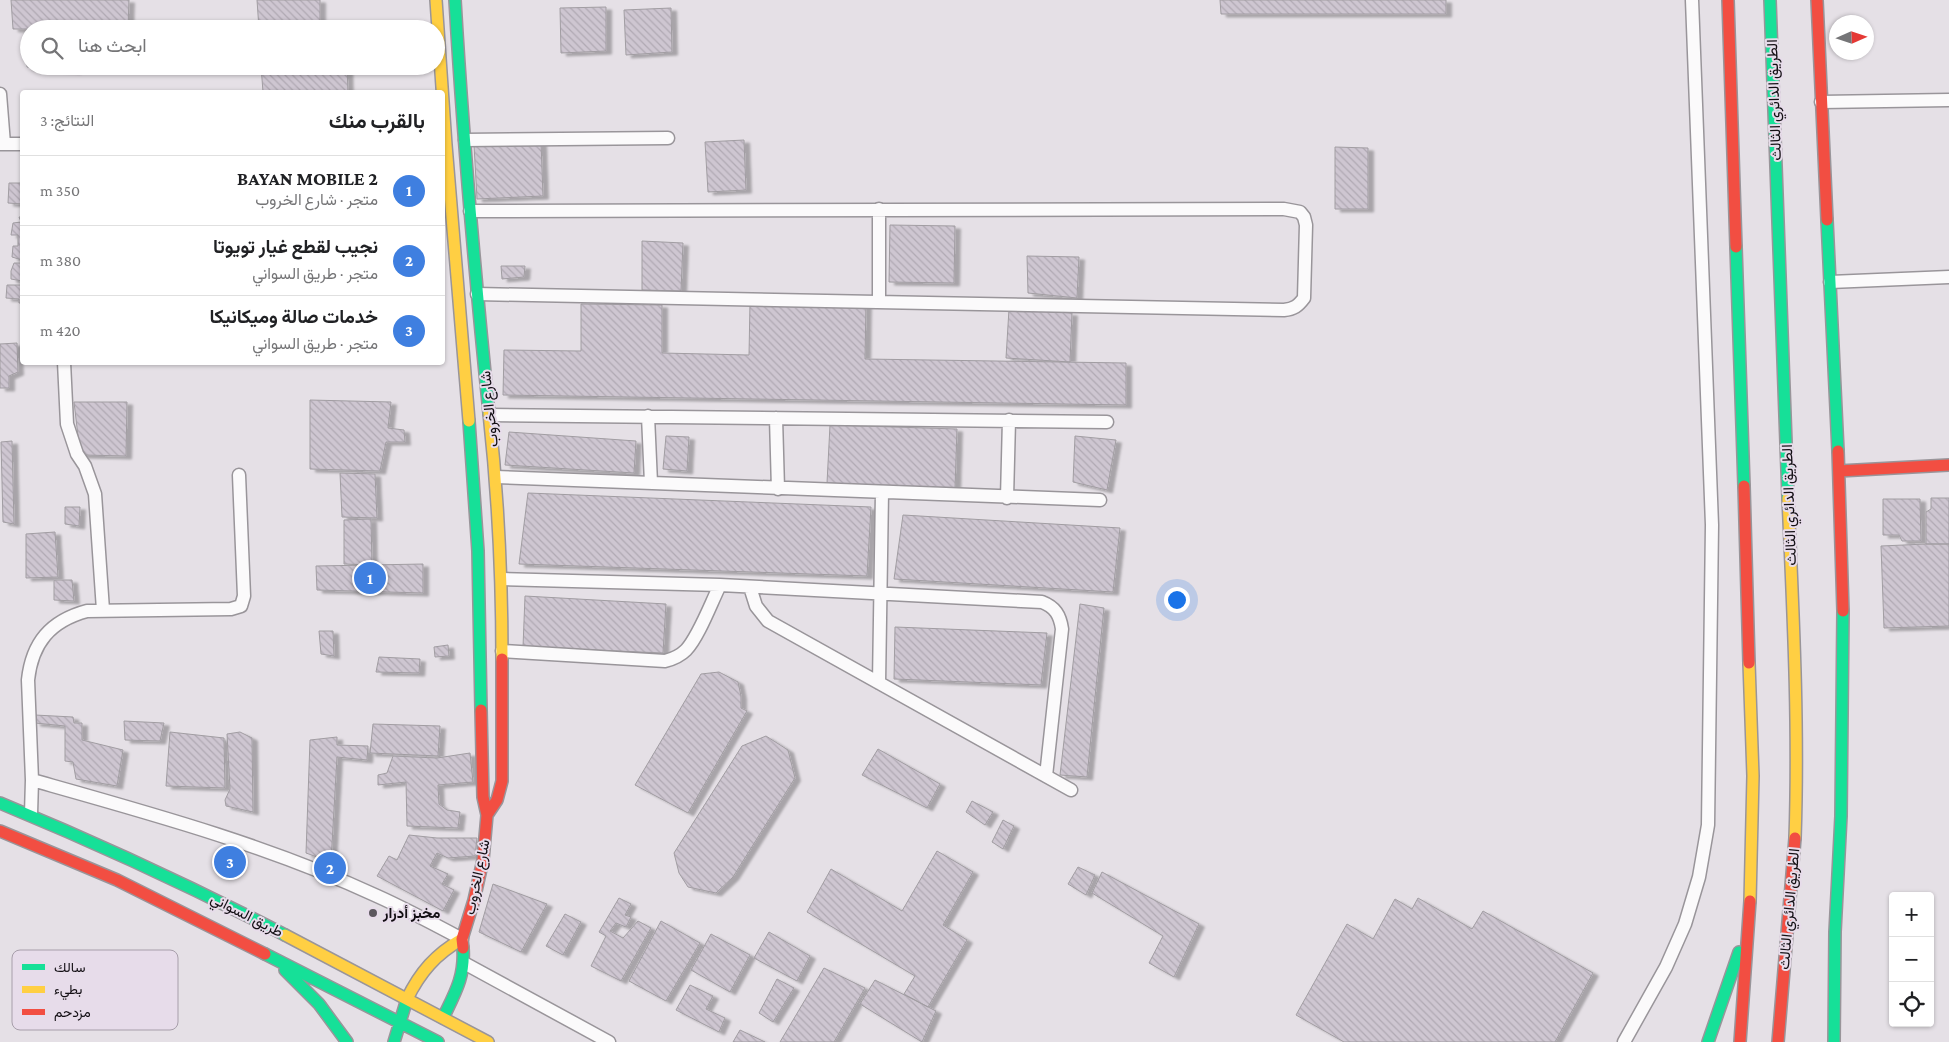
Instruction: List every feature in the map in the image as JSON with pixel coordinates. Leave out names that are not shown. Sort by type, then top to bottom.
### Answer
[{"type":"main road","name":"شارع الخروب","points":[[436,0],[437,20]]},
{"type":"main road","name":"شارع الخروب","points":[[455,0],[477,294],[496,477],[502,579],[502,781],[497,800],[487,815]]},
{"type":"main road","points":[[1728,0],[1753,776],[1750,917],[1740,1042]]},
{"type":"main road","name":"الطريق الدائري الثالث","points":[[1770,0],[1796,702],[1797,778],[1794,858],[1788,934],[1776,1042]]},
{"type":"main road","points":[[1817,0],[1839,471],[1844,639],[1841,816],[1835,932],[1834,1042]]},
{"type":"main road","name":"شارع الخروب","points":[[440,75],[441,90]]},
{"type":"main road","name":"شارع الخروب","points":[[435,1041],[459,989],[464,962],[462,938],[480,880],[487,815],[482,779],[478,551],[469,414],[445,156]]},
{"type":"main road","points":[[1839,471],[1949,465]]},
{"type":"main road","points":[[478,551],[500,551]]},
{"type":"main road","name":"طريق السواني","points":[[0,803],[31,814],[206,894],[488,1042]]},
{"type":"main road","name":"طريق السواني","points":[[0,831],[117,880],[266,952],[435,1041]]},
{"type":"main road","points":[[1730,1023],[1750,917]]},
{"type":"main road","points":[[1708,1042],[1750,917]]},
{"type":"main road","points":[[394,1042],[407,999],[418,976],[426,964],[446,947],[462,938]]},
{"type":"main road","points":[[266,952],[317,1001],[338,1026],[347,1042]]},
{"type":"main road","points":[[1780,1009],[1782,1042]]},
{"type":"street","points":[[1624,1042],[1666,967],[1685,924],[1699,877],[1708,826],[1712,525],[1692,0]]},
{"type":"street","points":[[0,94],[2,144],[20,144]]},
{"type":"street","points":[[1821,102],[1949,100]]},
{"type":"street","points":[[465,140],[668,138]]},
{"type":"street","points":[[470,211],[1284,208],[1300,212],[1304,217],[1306,225],[1304,298],[1299,305],[1292,309],[477,294]]},
{"type":"street","points":[[879,209],[879,302]]},
{"type":"street","points":[[1830,282],[1949,277]]},
{"type":"street","points":[[64,365],[69,432],[77,454],[85,466],[95,494],[103,610]]},
{"type":"street","points":[[490,414],[1106,422]]},
{"type":"street","points":[[648,416],[650,483]]},
{"type":"street","points":[[776,418],[778,489]]},
{"type":"street","points":[[1007,498],[1009,420]]},
{"type":"street","points":[[31,814],[32,780],[28,680],[34,653],[45,635],[61,621],[73,615],[103,610],[231,609],[241,606],[244,596],[239,475]]},
{"type":"street","points":[[496,477],[1007,498],[1100,500]]},
{"type":"street","points":[[879,683],[882,492]]},
{"type":"street","points":[[502,579],[720,585],[1042,602],[1051,606],[1057,612],[1061,620],[1062,629],[1046,776]]},
{"type":"street","points":[[502,651],[665,661],[676,657],[686,650],[693,640],[720,585]]},
{"type":"street","points":[[750,587],[756,606],[768,621],[1071,790]]},
{"type":"street","points":[[32,780],[173,820],[302,866],[377,896],[462,938]]},
{"type":"street","points":[[464,962],[609,1042]]},
{"type":"building","points":[[11,0],[129,0],[128,20],[20,20],[20,29],[13,29]]},
{"type":"building","points":[[257,0],[320,0],[320,20],[258,20]]},
{"type":"building","points":[[1220,0],[1446,0],[1446,14],[1221,14]]},
{"type":"building","points":[[606,7],[606,51],[561,53],[560,8]]},
{"type":"building","points":[[671,8],[672,52],[626,55],[624,10]]},
{"type":"building","points":[[262,75],[347,75],[348,90],[263,90]]},
{"type":"building","points":[[744,140],[746,190],[708,192],[705,142]]},
{"type":"building","points":[[541,142],[543,196],[477,199],[474,145]]},
{"type":"building","points":[[1335,147],[1368,148],[1368,209],[1335,209]]},
{"type":"building","points":[[9,183],[20,183],[20,204],[8,203]]},
{"type":"building","points":[[20,222],[20,259],[12,257],[13,246],[18,246],[18,235],[11,235],[13,223]]},
{"type":"building","points":[[890,225],[955,226],[954,283],[889,282]]},
{"type":"building","points":[[642,241],[683,243],[681,291],[642,290]]},
{"type":"building","points":[[1027,256],[1079,257],[1077,298],[1028,293]]},
{"type":"building","points":[[14,263],[20,263],[20,281],[11,279]]},
{"type":"building","points":[[501,266],[525,266],[524,277],[502,279]]},
{"type":"building","points":[[7,285],[20,285],[20,303],[19,299],[6,298]]},
{"type":"building","points":[[750,302],[866,304],[865,359],[1126,363],[1126,405],[503,395],[504,350],[581,351],[581,304],[662,305],[662,353],[749,355]]},
{"type":"building","points":[[1009,309],[1072,313],[1070,362],[1006,358]]},
{"type":"building","points":[[17,343],[18,372],[9,376],[9,388],[0,388],[0,344]]},
{"type":"building","points":[[310,400],[391,402],[388,428],[404,430],[405,442],[386,442],[380,471],[310,469]]},
{"type":"building","points":[[74,402],[127,402],[126,456],[83,455],[80,453]]},
{"type":"building","points":[[830,425],[957,429],[955,489],[827,483]]},
{"type":"building","points":[[509,432],[636,441],[634,473],[505,465]]},
{"type":"building","points":[[666,436],[689,437],[687,471],[663,469]]},
{"type":"building","points":[[1075,436],[1116,440],[1107,490],[1073,482]]},
{"type":"building","points":[[12,441],[14,524],[3,522],[1,442]]},
{"type":"building","points":[[340,473],[375,474],[377,518],[342,517]]},
{"type":"building","points":[[528,493],[871,507],[867,576],[519,564]]},
{"type":"building","points":[[1931,498],[1949,498],[1949,544],[1926,544],[1926,512],[1931,509]]},
{"type":"building","points":[[1883,499],[1920,499],[1921,541],[1902,541],[1899,535],[1883,535]]},
{"type":"building","points":[[65,507],[80,507],[79,526],[65,524]]},
{"type":"building","points":[[903,515],[1120,528],[1113,592],[894,579]]},
{"type":"building","points":[[371,519],[372,565],[344,564],[344,520]]},
{"type":"building","points":[[55,532],[58,577],[26,578],[26,534]]},
{"type":"building","points":[[1949,544],[1949,626],[1884,628],[1881,546]]},
{"type":"building","points":[[423,564],[423,593],[317,590],[316,566]]},
{"type":"building","points":[[54,580],[72,580],[74,601],[54,600]]},
{"type":"building","points":[[525,596],[666,604],[663,653],[523,647]]},
{"type":"building","points":[[1080,604],[1104,608],[1087,777],[1060,775]]},
{"type":"building","points":[[895,627],[1047,633],[1041,685],[894,679]]},
{"type":"building","points":[[319,631],[333,631],[334,656],[321,654]]},
{"type":"building","points":[[448,645],[449,656],[435,657],[434,647]]},
{"type":"building","points":[[379,657],[420,659],[419,673],[376,672]]},
{"type":"building","points":[[719,672],[738,682],[741,708],[747,711],[688,813],[635,785],[701,674]]},
{"type":"building","points":[[35,715],[73,717],[74,723],[82,723],[82,740],[123,750],[117,786],[76,779],[73,762],[65,761],[65,726],[35,723]]},
{"type":"building","points":[[124,721],[164,723],[160,741],[125,740]]},
{"type":"building","points":[[373,724],[440,726],[438,756],[370,753]]},
{"type":"building","points":[[170,732],[224,738],[225,788],[166,786]]},
{"type":"building","points":[[240,732],[252,738],[253,812],[226,806],[225,800],[230,789],[227,734]]},
{"type":"building","points":[[766,736],[788,750],[795,778],[733,877],[716,893],[688,887],[679,873],[674,853],[742,746]]},
{"type":"building","points":[[337,737],[337,745],[368,746],[367,760],[337,757],[331,862],[306,853],[310,740]]},
{"type":"building","points":[[878,749],[940,784],[927,808],[862,775]]},
{"type":"building","points":[[470,753],[473,782],[438,785],[439,804],[447,810],[460,812],[458,828],[407,826],[406,782],[378,785],[378,775],[387,773],[393,756],[437,758]]},
{"type":"building","points":[[972,801],[993,812],[985,825],[966,812]]},
{"type":"building","points":[[1003,820],[1014,826],[1003,849],[992,842]]},
{"type":"building","points":[[409,835],[437,838],[477,838],[475,856],[448,858],[437,853],[430,866],[448,874],[442,884],[454,890],[443,911],[377,876],[389,856],[397,860]]},
{"type":"building","points":[[937,851],[973,872],[943,925],[967,940],[928,1007],[904,994],[915,976],[807,912],[831,869],[902,911]]},
{"type":"building","points":[[1078,867],[1095,875],[1086,895],[1068,884]]},
{"type":"building","points":[[1102,872],[1199,924],[1174,977],[1149,963],[1163,936],[1092,893]]},
{"type":"building","points":[[493,884],[547,904],[521,952],[479,932]]},
{"type":"building","points":[[619,898],[631,904],[625,915],[631,917],[626,927],[616,923],[610,931],[623,938],[638,921],[651,928],[621,981],[591,966],[606,936],[599,932]]},
{"type":"building","points":[[1418,898],[1472,929],[1483,911],[1593,973],[1555,1042],[1344,1042],[1296,1015],[1347,924],[1373,939],[1395,899],[1412,909]]},
{"type":"building","points":[[565,914],[581,922],[563,955],[546,946]]},
{"type":"building","points":[[661,921],[700,943],[666,1001],[629,981]]},
{"type":"building","points":[[769,932],[810,956],[797,981],[754,958]]},
{"type":"building","points":[[711,934],[750,955],[730,992],[691,970]]},
{"type":"building","points":[[824,968],[865,988],[834,1042],[780,1042]]},
{"type":"building","points":[[777,979],[794,988],[773,1022],[759,1013]]},
{"type":"building","points":[[875,980],[936,1011],[922,1042],[860,1004]]},
{"type":"building","points":[[690,985],[713,996],[706,1009],[725,1018],[719,1032],[676,1010]]},
{"type":"building","points":[[740,1030],[765,1042],[733,1042]]},
{"type":"traffic: fast","points":[[455,0],[470,206],[489,413]]},
{"type":"traffic: fast","points":[[1770,0],[1788,498]]},
{"type":"traffic: fast","points":[[1827,220],[1838,451]]},
{"type":"traffic: fast","points":[[1736,247],[1744,486]]},
{"type":"traffic: fast","points":[[469,421],[478,551],[481,710]]},
{"type":"traffic: fast","points":[[1834,1042],[1835,932],[1841,816],[1843,611]]},
{"type":"traffic: fast","points":[[0,803],[144,866],[285,935]]},
{"type":"traffic: fast","points":[[443,1018],[461,976],[463,948]]},
{"type":"traffic: fast","points":[[1708,1042],[1739,952]]},
{"type":"traffic: fast","points":[[265,954],[438,1042]]},
{"type":"traffic: fast","points":[[285,970],[319,1004],[347,1042]]},
{"type":"traffic: fast","points":[[394,1042],[407,999]]},
{"type":"traffic: slow","points":[[436,0],[437,20]]},
{"type":"traffic: slow","points":[[441,75],[442,90]]},
{"type":"traffic: slow","points":[[445,130],[469,421]]},
{"type":"traffic: slow","points":[[489,413],[499,536],[502,659]]},
{"type":"traffic: slow","points":[[1788,498],[1796,710],[1795,838]]},
{"type":"traffic: slow","points":[[1749,663],[1753,776],[1750,901]]},
{"type":"traffic: slow","points":[[285,935],[488,1042]]},
{"type":"traffic: slow","points":[[407,999],[417,980],[430,964],[444,951],[462,939]]},
{"type":"traffic: jam","points":[[1728,0],[1736,247]]},
{"type":"traffic: jam","points":[[1817,0],[1827,220]]},
{"type":"traffic: jam","points":[[1838,451],[1843,611]]},
{"type":"traffic: jam","points":[[1839,471],[1949,465]]},
{"type":"traffic: jam","points":[[1744,486],[1749,663]]},
{"type":"traffic: jam","points":[[487,815],[497,800],[502,781],[502,659]]},
{"type":"traffic: jam","points":[[463,948],[462,939],[474,900],[483,860],[487,815],[483,797],[481,710]]},
{"type":"traffic: jam","points":[[0,831],[117,880],[265,954]]},
{"type":"traffic: jam","points":[[1778,1042],[1795,838]]},
{"type":"traffic: jam","points":[[1740,1042],[1750,901]]},
{"type":"place","name":"BAYAN MOBILE 2","points":[[370,578]]},
{"type":"place","name":"خدمات صالة وميكانيكا","points":[[230,862]]},
{"type":"place","name":"نجيب لقطع غيار تويوتا","points":[[330,868]]},
{"type":"place","name":"مخبز أدرار","points":[[373,913]]}]
